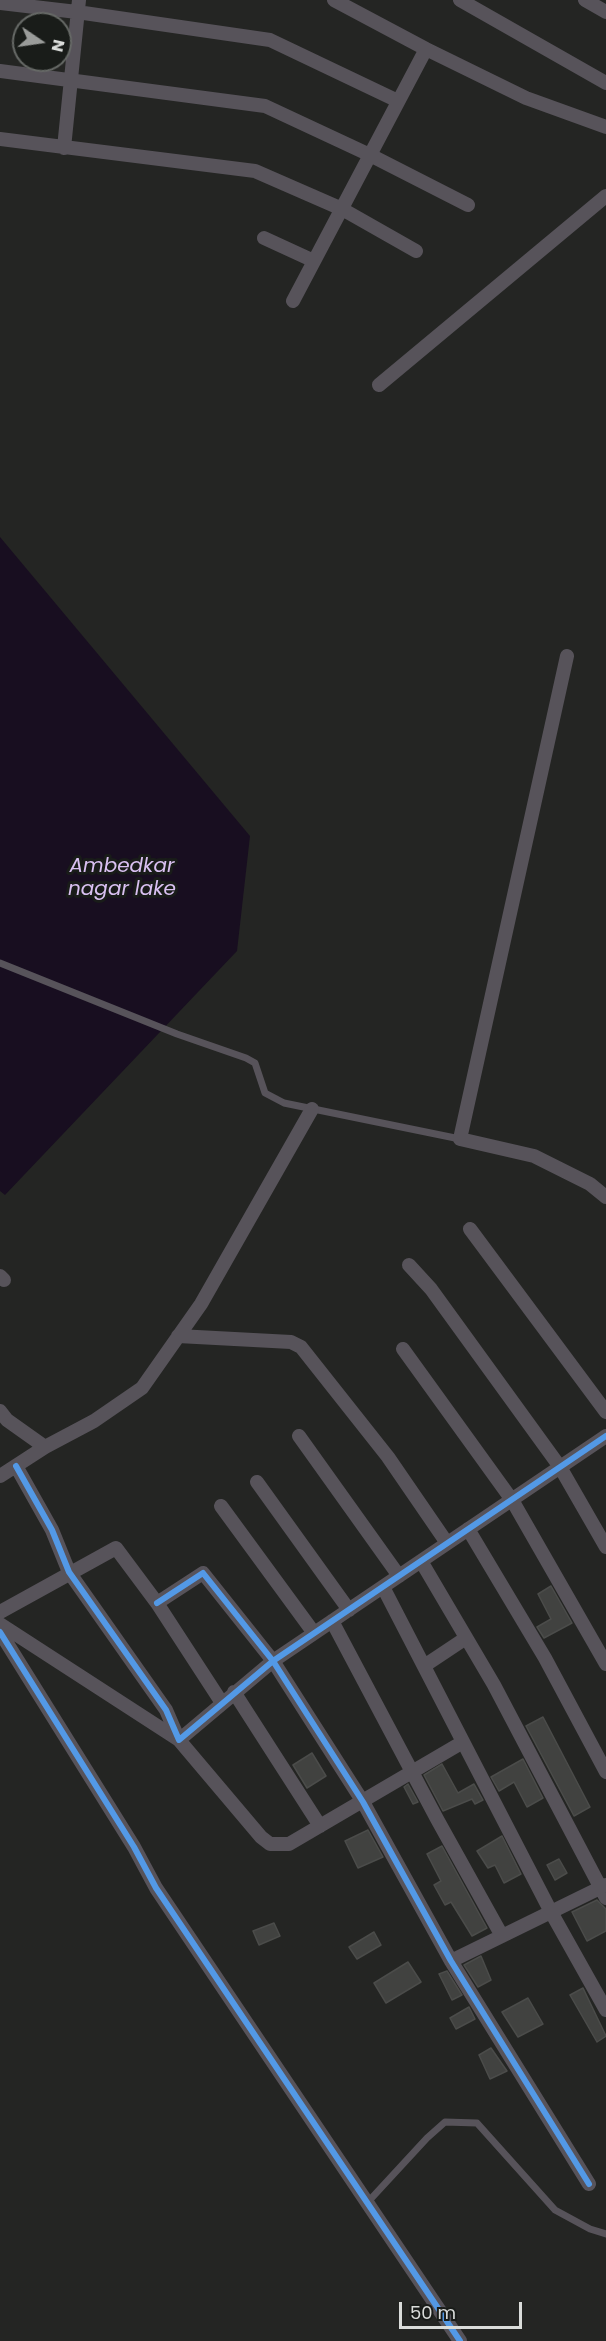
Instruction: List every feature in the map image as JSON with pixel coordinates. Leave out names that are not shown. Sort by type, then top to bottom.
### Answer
[{"type":"street","points":[[334,0],[426,49],[526,98],[606,127]]},
{"type":"street","points":[[460,0],[606,83]]},
{"type":"street","points":[[585,0],[606,12]]},
{"type":"street","points":[[0,3],[78,6],[270,40],[398,101]]},
{"type":"street","points":[[64,148],[78,6]]},
{"type":"street","points":[[293,301],[426,49]]},
{"type":"street","points":[[0,71],[265,106],[370,155],[468,205]]},
{"type":"street","points":[[0,139],[255,171],[342,209],[416,251]]},
{"type":"street","points":[[379,385],[606,196]]},
{"type":"street","points":[[264,238],[314,261]]},
{"type":"street","points":[[567,656],[460,1140],[534,1156],[590,1184],[606,1197]]},
{"type":"street","points":[[0,1476],[45,1447],[94,1421],[142,1388],[201,1304],[312,1109]]},
{"type":"street","points":[[470,1229],[606,1412]]},
{"type":"street","points":[[409,1266],[431,1289],[560,1467],[606,1547]]},
{"type":"street","points":[[178,1336],[291,1342],[301,1347],[388,1457],[447,1543]]},
{"type":"street","points":[[403,1349],[512,1500],[606,1665]]},
{"type":"street","points":[[0,1412],[7,1420],[45,1447]]},
{"type":"street","points":[[299,1436],[399,1576]]},
{"type":"street","points":[[179,1740],[273,1661],[606,1438]]},
{"type":"street","points":[[16,1466],[52,1530],[69,1572],[166,1710],[179,1740],[261,1837],[270,1844],[289,1844],[463,1742]]},
{"type":"street","points":[[257,1482],[349,1610]]},
{"type":"street","points":[[221,1506],[314,1633]]},
{"type":"street","points":[[468,1529],[545,1658],[606,1772]]},
{"type":"street","points":[[0,1612],[116,1548],[157,1603],[222,1703]]},
{"type":"street","points":[[421,1561],[494,1685],[604,1890],[551,1912],[451,1960]]},
{"type":"street","points":[[157,1603],[203,1573],[273,1661],[363,1802],[451,1960],[589,2184]]},
{"type":"street","points":[[383,1587],[551,1912],[606,2010]]},
{"type":"street","points":[[332,1621],[502,1936]]},
{"type":"street","points":[[0,1624],[179,1740]]},
{"type":"street","points":[[0,1632],[134,1847],[156,1888],[460,2341]]},
{"type":"street","points":[[424,1666],[466,1638]]},
{"type":"street","points":[[234,1692],[320,1826]]},
{"type":"lane","points":[[0,963],[177,1034],[246,1058],[255,1064],[265,1094],[284,1103],[460,1140]]},
{"type":"lane","points":[[368,2203],[427,2138],[445,2122],[477,2123],[555,2210],[590,2229],[606,2234]]},
{"type":"water","name":"Ambedkar nagar lake","points":[[0,537],[250,836],[237,951],[5,1195],[0,1191]]},
{"type":"building","points":[[551,1586],[572,1623],[544,1638],[537,1627],[551,1619],[538,1594]]},
{"type":"building","points":[[543,1717],[590,1807],[574,1816],[526,1726]]},
{"type":"building","points":[[312,1753],[326,1776],[307,1788],[293,1765]]},
{"type":"building","points":[[523,1759],[543,1798],[527,1807],[514,1782],[499,1791],[491,1777]]},
{"type":"building","points":[[442,1764],[458,1793],[474,1784],[483,1800],[475,1804],[472,1799],[443,1811],[424,1775]]},
{"type":"building","points":[[408,1784],[418,1802],[413,1804],[404,1787]]},
{"type":"building","points":[[368,1830],[383,1857],[358,1868],[345,1841]]},
{"type":"building","points":[[502,1836],[521,1874],[504,1883],[495,1865],[488,1868],[477,1851]]},
{"type":"building","points":[[442,1846],[487,1928],[472,1936],[451,1902],[445,1905],[434,1885],[441,1881],[427,1854]]},
{"type":"building","points":[[559,1859],[567,1873],[555,1880],[547,1865]]},
{"type":"building","points":[[597,1900],[606,1909],[606,1931],[587,1941],[572,1912]]},
{"type":"building","points":[[274,1923],[280,1936],[259,1945],[253,1931]]},
{"type":"building","points":[[374,1932],[381,1945],[357,1959],[349,1947]]},
{"type":"building","points":[[481,1956],[491,1980],[478,1987],[464,1965]]},
{"type":"building","points":[[408,1962],[421,1982],[386,2003],[374,1983]]},
{"type":"building","points":[[447,1971],[462,1995],[452,2000],[439,1974]]},
{"type":"building","points":[[583,1988],[606,2036],[597,2042],[570,1995]]},
{"type":"building","points":[[528,1998],[543,2024],[518,2037],[502,2012]]},
{"type":"building","points":[[469,2007],[475,2019],[456,2029],[450,2018]]},
{"type":"building","points":[[491,2048],[507,2071],[490,2079],[479,2055]]},
{"type":"cycle path","points":[[16,1466],[52,1530],[69,1572],[166,1710],[179,1740],[273,1661],[606,1436]]},
{"type":"cycle path","points":[[157,1603],[203,1573],[273,1661],[363,1802],[451,1961],[589,2184]]},
{"type":"cycle path","points":[[0,1632],[134,1847],[156,1888],[460,2341]]}]
